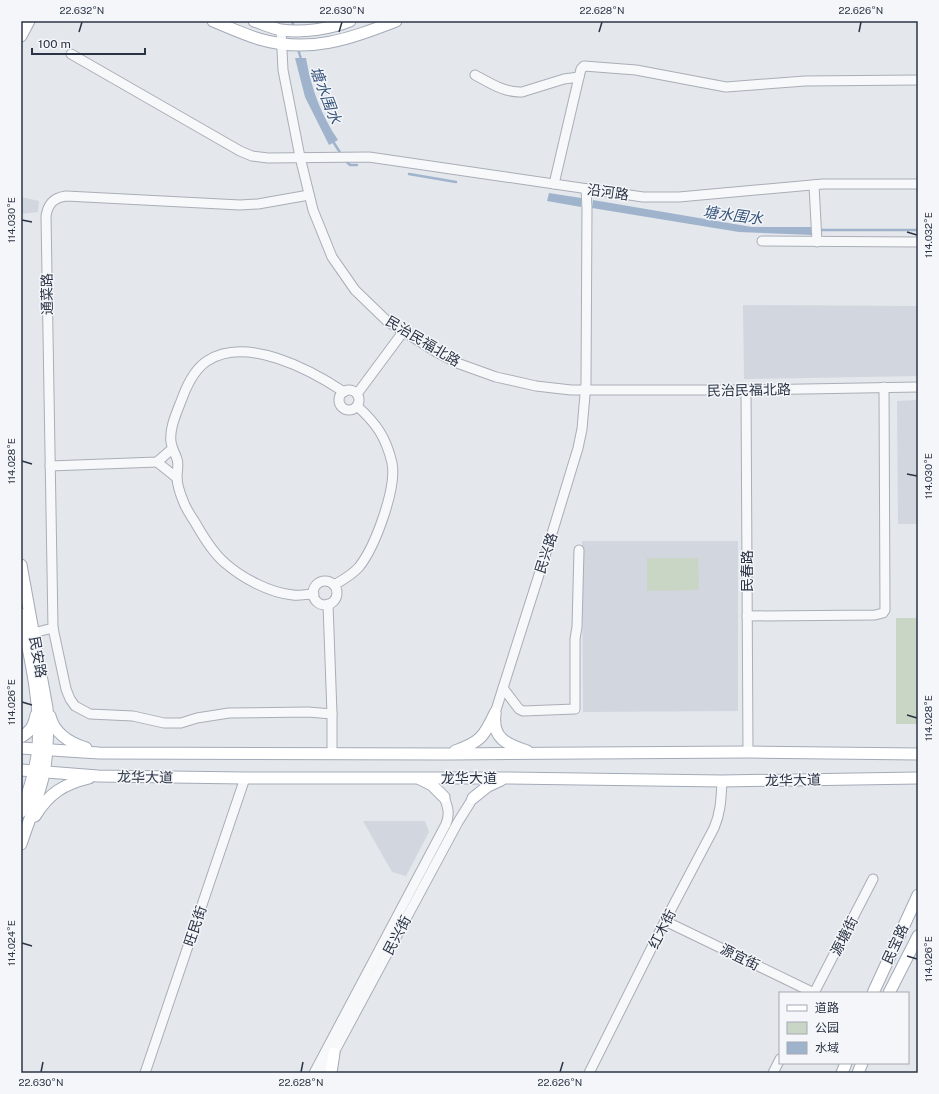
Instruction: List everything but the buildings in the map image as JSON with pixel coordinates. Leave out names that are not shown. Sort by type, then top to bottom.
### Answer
[{"type":"main road","points":[[21,36],[29,21]]},
{"type":"main road","points":[[212,21],[258,38],[304,46],[339,41],[396,21]]},
{"type":"main road","points":[[254,21],[285,30],[301,31],[342,24],[350,21]]},
{"type":"main road","name":"民安路","points":[[21,565],[33,633],[40,694]]},
{"type":"main road","name":"民安路","points":[[21,614],[33,675],[47,708],[39,772]]},
{"type":"main road","points":[[21,737],[27,734],[34,724],[40,694]]},
{"type":"main road","points":[[40,694],[55,728],[69,742],[99,753]]},
{"type":"main road","points":[[495,713],[495,728],[501,738],[507,744],[533,753]]},
{"type":"main road","points":[[448,754],[477,742],[484,734],[495,713]]},
{"type":"main road","name":"龙华大道","points":[[21,748],[99,753],[448,754],[748,752],[918,754]]},
{"type":"main road","name":"龙华大道","points":[[21,770],[98,776],[245,778],[509,778],[722,781],[913,778]]},
{"type":"main road","points":[[21,812],[30,788],[39,772]]},
{"type":"main road","points":[[22,841],[39,772]]},
{"type":"main road","points":[[22,841],[42,805],[54,792],[74,782],[98,776]]},
{"type":"main road","points":[[413,778],[426,782],[444,797]]},
{"type":"main road","points":[[473,798],[488,786],[497,781],[509,778]]},
{"type":"main road","points":[[913,778],[918,782]]},
{"type":"main road","name":"民宝路","points":[[873,992],[918,895]]},
{"type":"main road","name":"民宝路","points":[[890,992],[918,936]]},
{"type":"main road","points":[[331,1073],[334,1052]]},
{"type":"street","name":"民治民福北路","points":[[285,30],[287,44],[283,70],[300,157],[313,210],[332,257],[354,290],[387,321],[403,332],[457,363],[496,377],[536,386],[585,391],[918,387]]},
{"type":"street","name":"沿河路","points":[[71,54],[240,151],[252,156],[268,158],[353,157],[385,159],[554,184],[586,191],[659,198],[831,184],[918,184]]},
{"type":"street","points":[[554,184],[579,77],[582,68],[586,66],[651,72],[726,87],[805,81],[918,80]]},
{"type":"street","points":[[475,75],[500,88],[516,92],[522,92],[564,79],[579,77]]},
{"type":"street","points":[[814,185],[816,239]]},
{"type":"street","name":"民兴路","points":[[495,713],[578,448],[583,422],[585,391],[586,191]]},
{"type":"street","name":"通菜路","points":[[309,195],[292,199],[250,204],[66,196],[58,197],[52,201],[47,208],[53,628],[66,690],[75,706],[90,714],[133,716],[154,722],[173,724],[229,713],[302,712],[332,714]]},
{"type":"street","points":[[762,242],[816,239],[918,242]]},
{"type":"street","points":[[357,394],[403,332]]},
{"type":"street","points":[[314,594],[294,595],[277,592],[252,581],[225,563],[208,543],[184,504],[177,478],[177,460],[172,449],[171,440],[174,422],[186,389],[196,370],[207,361],[219,355],[234,352],[258,353],[275,358],[314,373],[344,392],[353,391],[357,394],[359,400],[357,406],[349,410],[341,406],[339,402],[344,392]]},
{"type":"street","points":[[747,616],[875,615],[882,613],[885,610],[884,387]]},
{"type":"street","name":"民春路","points":[[746,390],[748,752]]},
{"type":"street","points":[[334,585],[358,567],[370,550],[387,505],[392,478],[392,464],[385,441],[371,419],[357,406]]},
{"type":"street","points":[[50,466],[157,462],[172,449]]},
{"type":"street","points":[[157,462],[177,478]]},
{"type":"street","points":[[503,688],[522,711],[576,709],[576,639],[579,550]]},
{"type":"street","points":[[328,581],[334,585],[337,595],[333,601],[328,604],[324,604],[317,601],[314,594],[314,588],[318,583],[328,581]]},
{"type":"street","points":[[328,604],[332,754]]},
{"type":"street","points":[[33,633],[53,628]]},
{"type":"street","name":"旺民街","points":[[145,1073],[245,778]]},
{"type":"street","name":"红木街","points":[[589,1073],[719,817],[722,781]]},
{"type":"street","name":"民兴街","points":[[314,1073],[446,824],[449,810],[444,797]]},
{"type":"street","name":"民兴街","points":[[324,1073],[454,829],[473,798]]},
{"type":"street","name":"源塘街","points":[[815,992],[873,879]]},
{"type":"street","name":"源宜街","points":[[665,921],[812,992]]},
{"type":"street","points":[[773,1073],[779,1061]]},
{"type":"shaded area","points":[[21,197],[39,201],[38,212],[21,214]]},
{"type":"shaded area","points":[[743,305],[918,306],[918,376],[744,379]]},
{"type":"shaded area","points":[[918,400],[918,524],[898,524],[897,401]]},
{"type":"shaded area","points":[[582,541],[738,541],[738,711],[583,712]]},
{"type":"shaded area","points":[[363,821],[425,821],[429,832],[406,876],[392,872]]},
{"type":"green space","points":[[647,558],[698,558],[699,590],[647,591]]},
{"type":"green space","points":[[896,618],[918,618],[918,724],[896,724]]},
{"type":"water","points":[[295,58],[306,58],[318,101],[332,131],[338,140],[329,145],[305,97]]},
{"type":"water","points":[[549,193],[581,198],[581,207],[547,201]]},
{"type":"water","points":[[593,200],[752,227],[812,227],[812,235],[739,232],[592,208]]},
{"type":"waterway","name":"塘水围水","points":[[292,21],[294,28]]},
{"type":"waterway","name":"塘水围水","points":[[298,49],[301,59]]},
{"type":"waterway","name":"塘水围水","points":[[332,140],[341,154]]},
{"type":"waterway","name":"塘水围水","points":[[345,160],[350,165],[357,165]]},
{"type":"waterway","name":"塘水围水","points":[[409,174],[456,182]]},
{"type":"waterway","name":"塘水围水","points":[[819,230],[918,230]]}]
